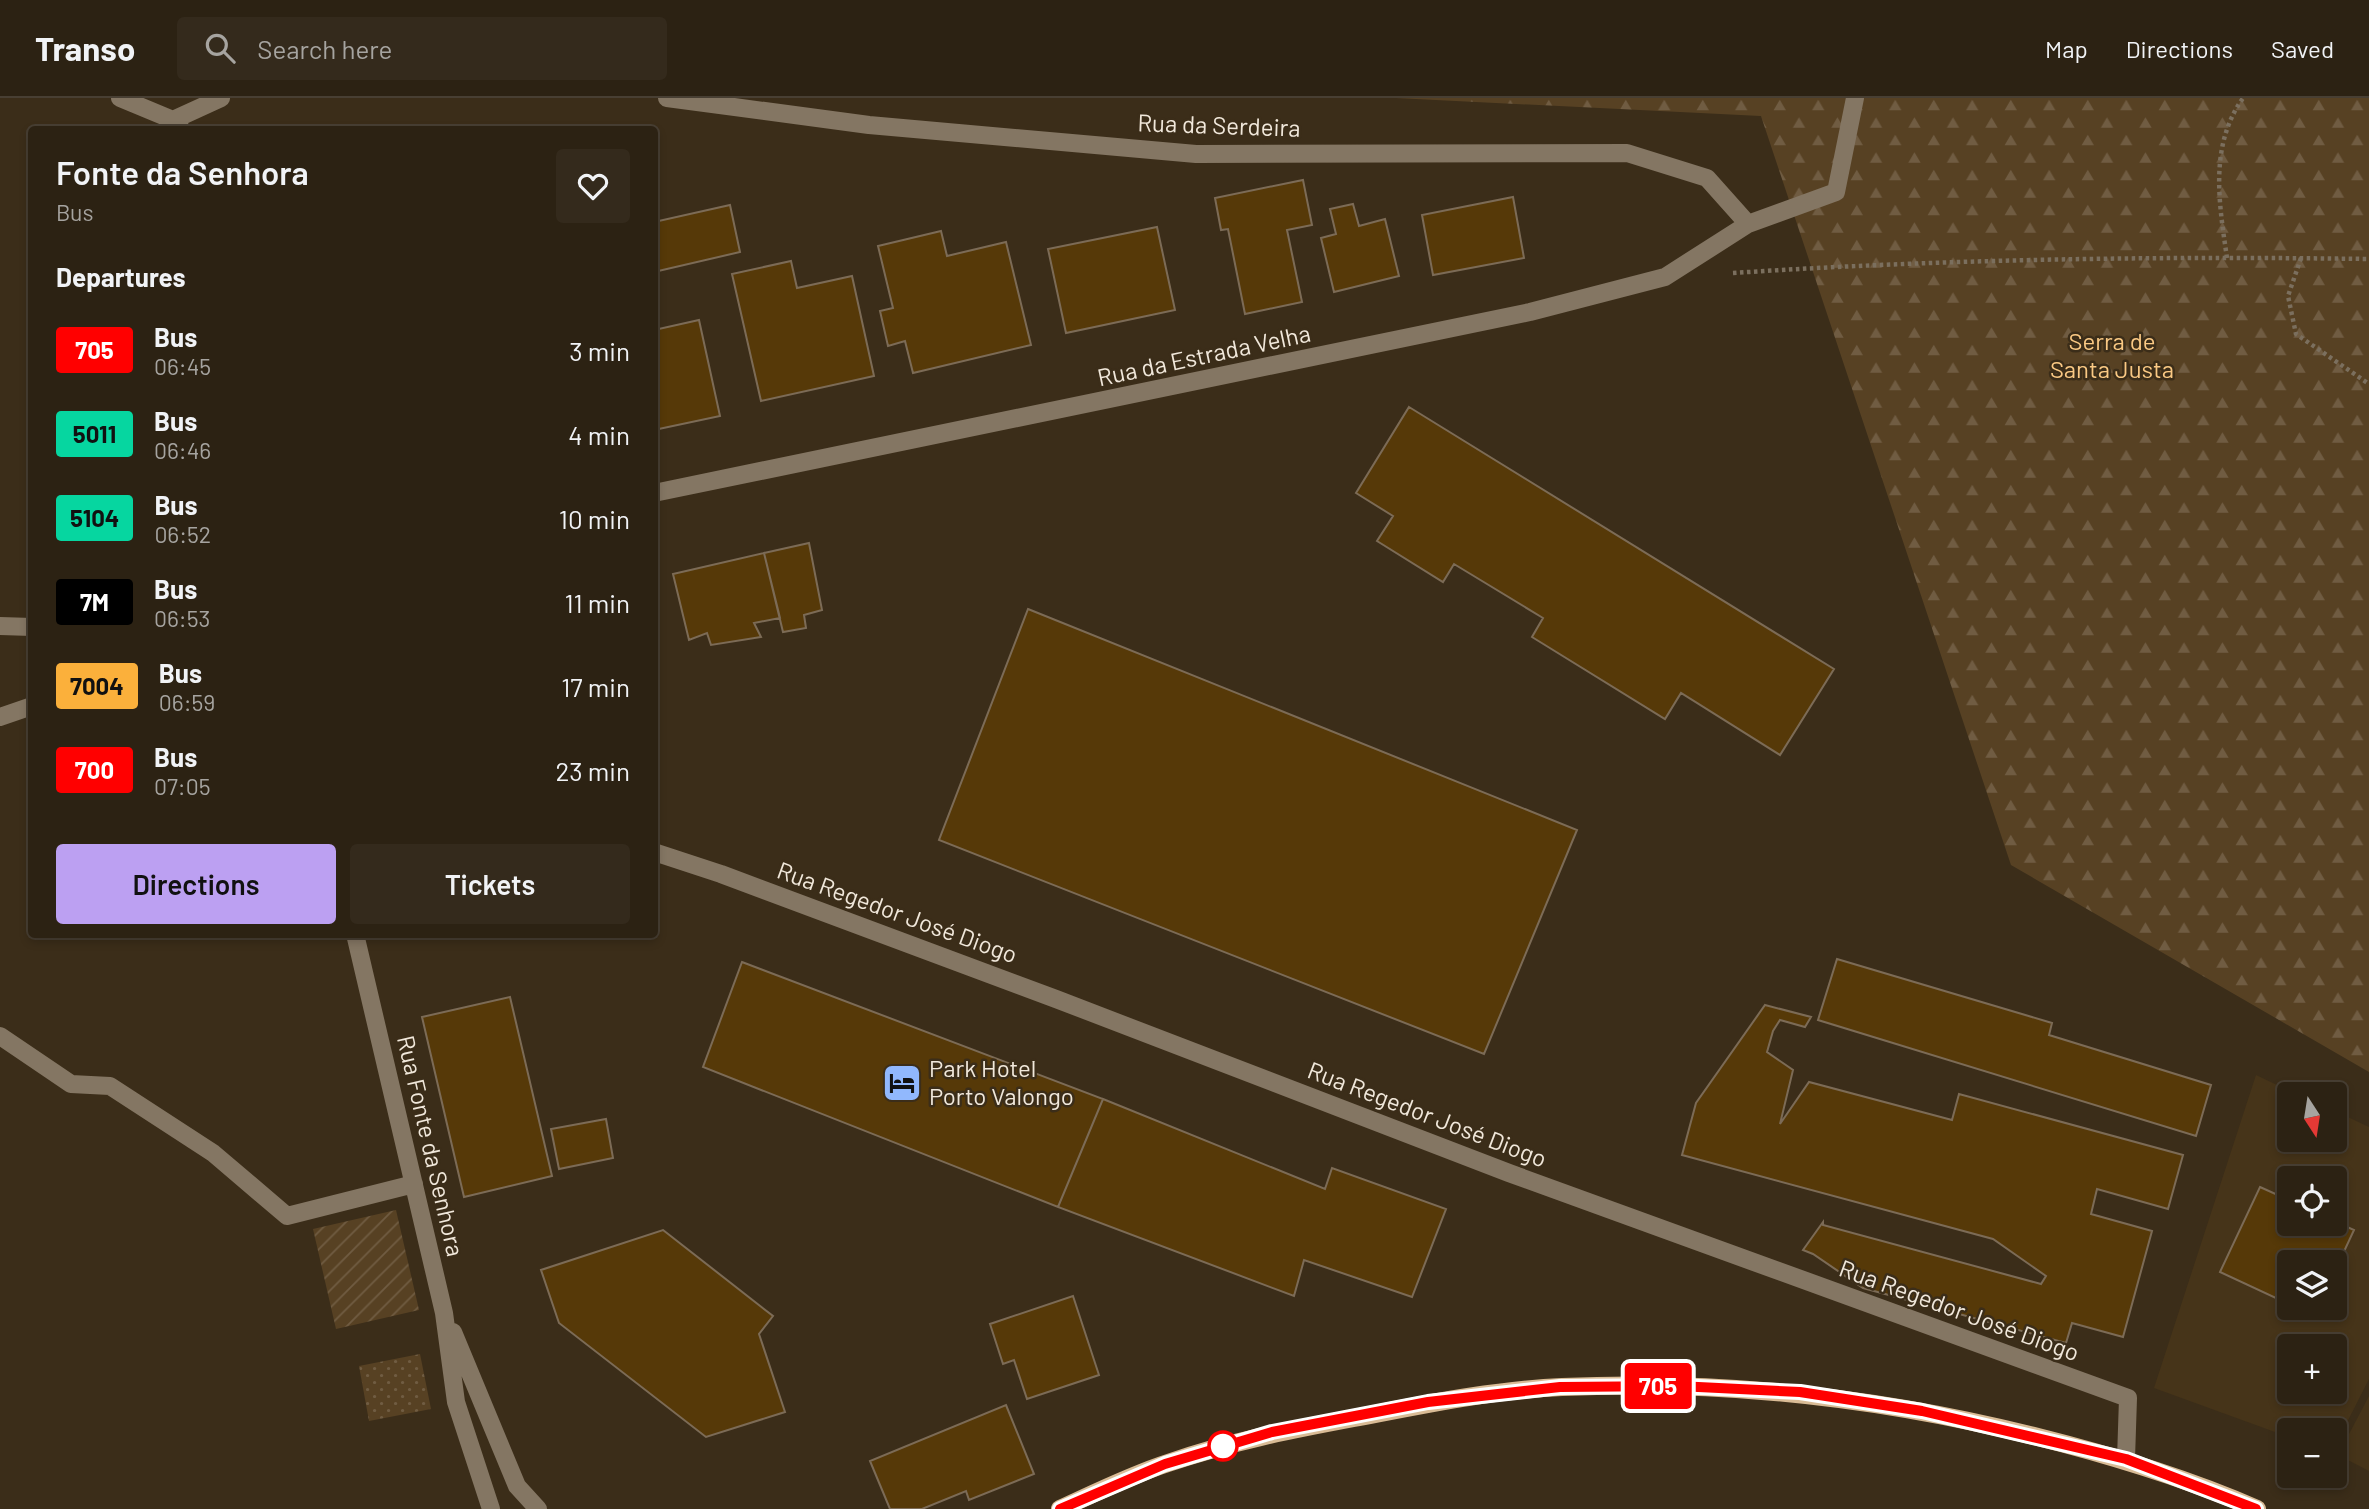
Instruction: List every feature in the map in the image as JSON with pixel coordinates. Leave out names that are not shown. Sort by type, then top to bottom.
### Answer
[{"type":"main road","points":[[1060,1509],[1165,1464],[1272,1432],[1428,1402],[1560,1387],[1701,1386],[1800,1392],[1898,1406],[2126,1459],[2257,1509]]},
{"type":"street","points":[[120,98],[178,125],[221,98]]},
{"type":"street","name":"Rua da Serdeira","points":[[667,98],[869,125],[1196,153],[1627,153],[1707,178],[1748,224]]},
{"type":"street","name":"Rua da Estrada Velha","points":[[658,492],[1530,312],[1665,277],[1748,224],[1836,192],[1855,98]]},
{"type":"street","points":[[0,626],[28,627]]},
{"type":"street","points":[[0,717],[28,707]]},
{"type":"street","name":"Rua Regedor José Diogo","points":[[658,853],[721,874],[1056,999],[1509,1173],[2128,1398],[2126,1459]]},
{"type":"street","name":"Rua Fonte da Senhora","points":[[356,938],[444,1313],[456,1402],[491,1509]]},
{"type":"street","name":"Rua Fonte da Senhora","points":[[365,938],[368,990]]},
{"type":"street","points":[[0,1036],[71,1084],[110,1086],[212,1153],[287,1216],[414,1184]]},
{"type":"street","name":"Rua Fonte da Senhora","points":[[444,1313],[517,1486],[538,1509]]},
{"type":"path","points":[[2227,258],[2217,184],[2230,116],[2243,98]]},
{"type":"path","points":[[1730,273],[1862,264],[2227,258],[2369,259]]},
{"type":"path","points":[[2301,258],[2288,296],[2296,334],[2369,384]]},
{"type":"shaded area","points":[[2256,1075],[2277,1085],[2277,1152],[2347,1152],[2347,1117],[2369,1127],[2369,1379],[2347,1422],[2347,1418],[2277,1418],[2277,1433],[2154,1388]]},
{"type":"shaded area","points":[[2369,1396],[2369,1471],[2347,1460],[2347,1438]]},
{"type":"green space","name":"Serra de Santa Justa","points":[[1396,98],[2369,98],[2369,1072],[2011,865],[1761,116]]},
{"type":"green space","points":[[396,1210],[419,1310],[336,1329],[313,1229]]},
{"type":"green space","points":[[420,1354],[431,1409],[369,1421],[359,1366]]},
{"type":"building","points":[[1303,180],[1312,225],[1287,230],[1302,302],[1245,314],[1228,229],[1221,230],[1215,198]]},
{"type":"building","points":[[1513,197],[1524,258],[1433,275],[1422,215]]},
{"type":"building","points":[[1353,204],[1359,226],[1385,219],[1399,276],[1334,292],[1321,238],[1336,234],[1330,209]]},
{"type":"building","points":[[730,205],[740,252],[658,271],[658,221]]},
{"type":"building","points":[[1157,227],[1175,310],[1066,333],[1048,249]]},
{"type":"building","points":[[941,231],[947,256],[1006,242],[1031,345],[913,373],[905,341],[888,346],[880,311],[893,308],[878,246]]},
{"type":"building","points":[[791,261],[797,288],[852,276],[874,376],[761,401],[732,274]]},
{"type":"building","points":[[699,320],[720,416],[658,429],[658,329]]},
{"type":"building","points":[[1409,407],[1834,669],[1780,755],[1681,693],[1665,719],[1532,637],[1543,618],[1454,564],[1443,582],[1377,541],[1393,516],[1356,493]]},
{"type":"building","points":[[809,543],[822,610],[804,615],[806,628],[783,632],[764,553]]},
{"type":"building","points":[[764,553],[780,618],[754,623],[761,637],[711,645],[707,633],[689,640],[673,574]]},
{"type":"building","points":[[1028,609],[1577,830],[1484,1054],[939,840]]},
{"type":"building","points":[[1837,959],[2052,1023],[2049,1035],[2211,1085],[2196,1136],[1818,1020]]},
{"type":"building","name":"Park Hotel Porto Valongo","points":[[742,962],[1103,1099],[1058,1207],[703,1067]]},
{"type":"building","points":[[510,997],[552,1176],[464,1197],[422,1017]]},
{"type":"building","points":[[1765,1005],[1811,1017],[1805,1027],[1780,1020],[1773,1031],[1767,1052],[1793,1070],[1780,1124],[1809,1082],[1952,1120],[1959,1094],[2183,1155],[2168,1209],[2097,1189],[2091,1214],[2152,1231],[2123,1337],[2072,1323],[2066,1343],[1863,1288],[1803,1250],[1823,1222],[1823,1225],[2041,1284],[2046,1276],[1993,1239],[1682,1155],[1696,1103]]},
{"type":"building","points":[[1103,1099],[1325,1189],[1332,1168],[1446,1209],[1412,1297],[1304,1260],[1294,1296],[1058,1207]]},
{"type":"building","points":[[606,1119],[613,1158],[559,1169],[551,1129]]},
{"type":"building","points":[[2260,1187],[2277,1195],[2277,1236],[2347,1236],[2347,1227],[2354,1230],[2345,1250],[2277,1250],[2277,1298],[2220,1272]]},
{"type":"building","points":[[663,1230],[773,1316],[759,1334],[785,1412],[706,1437],[559,1323],[541,1270]]},
{"type":"building","points":[[1073,1296],[1099,1375],[1027,1399],[1014,1360],[1003,1364],[990,1324]]},
{"type":"building","points":[[1006,1405],[1034,1474],[969,1500],[966,1491],[922,1509],[890,1509],[870,1461]]},
{"type":"bus line","name":"705","points":[[1060,1509],[1129,1478],[1211,1449],[1272,1432],[1428,1402],[1560,1387],[1701,1386],[1800,1392],[1898,1406],[1995,1426],[2126,1459],[2256,1509]]},
{"type":"place","name":"Park Hotel Porto Valongo","points":[[902,1083]]}]
